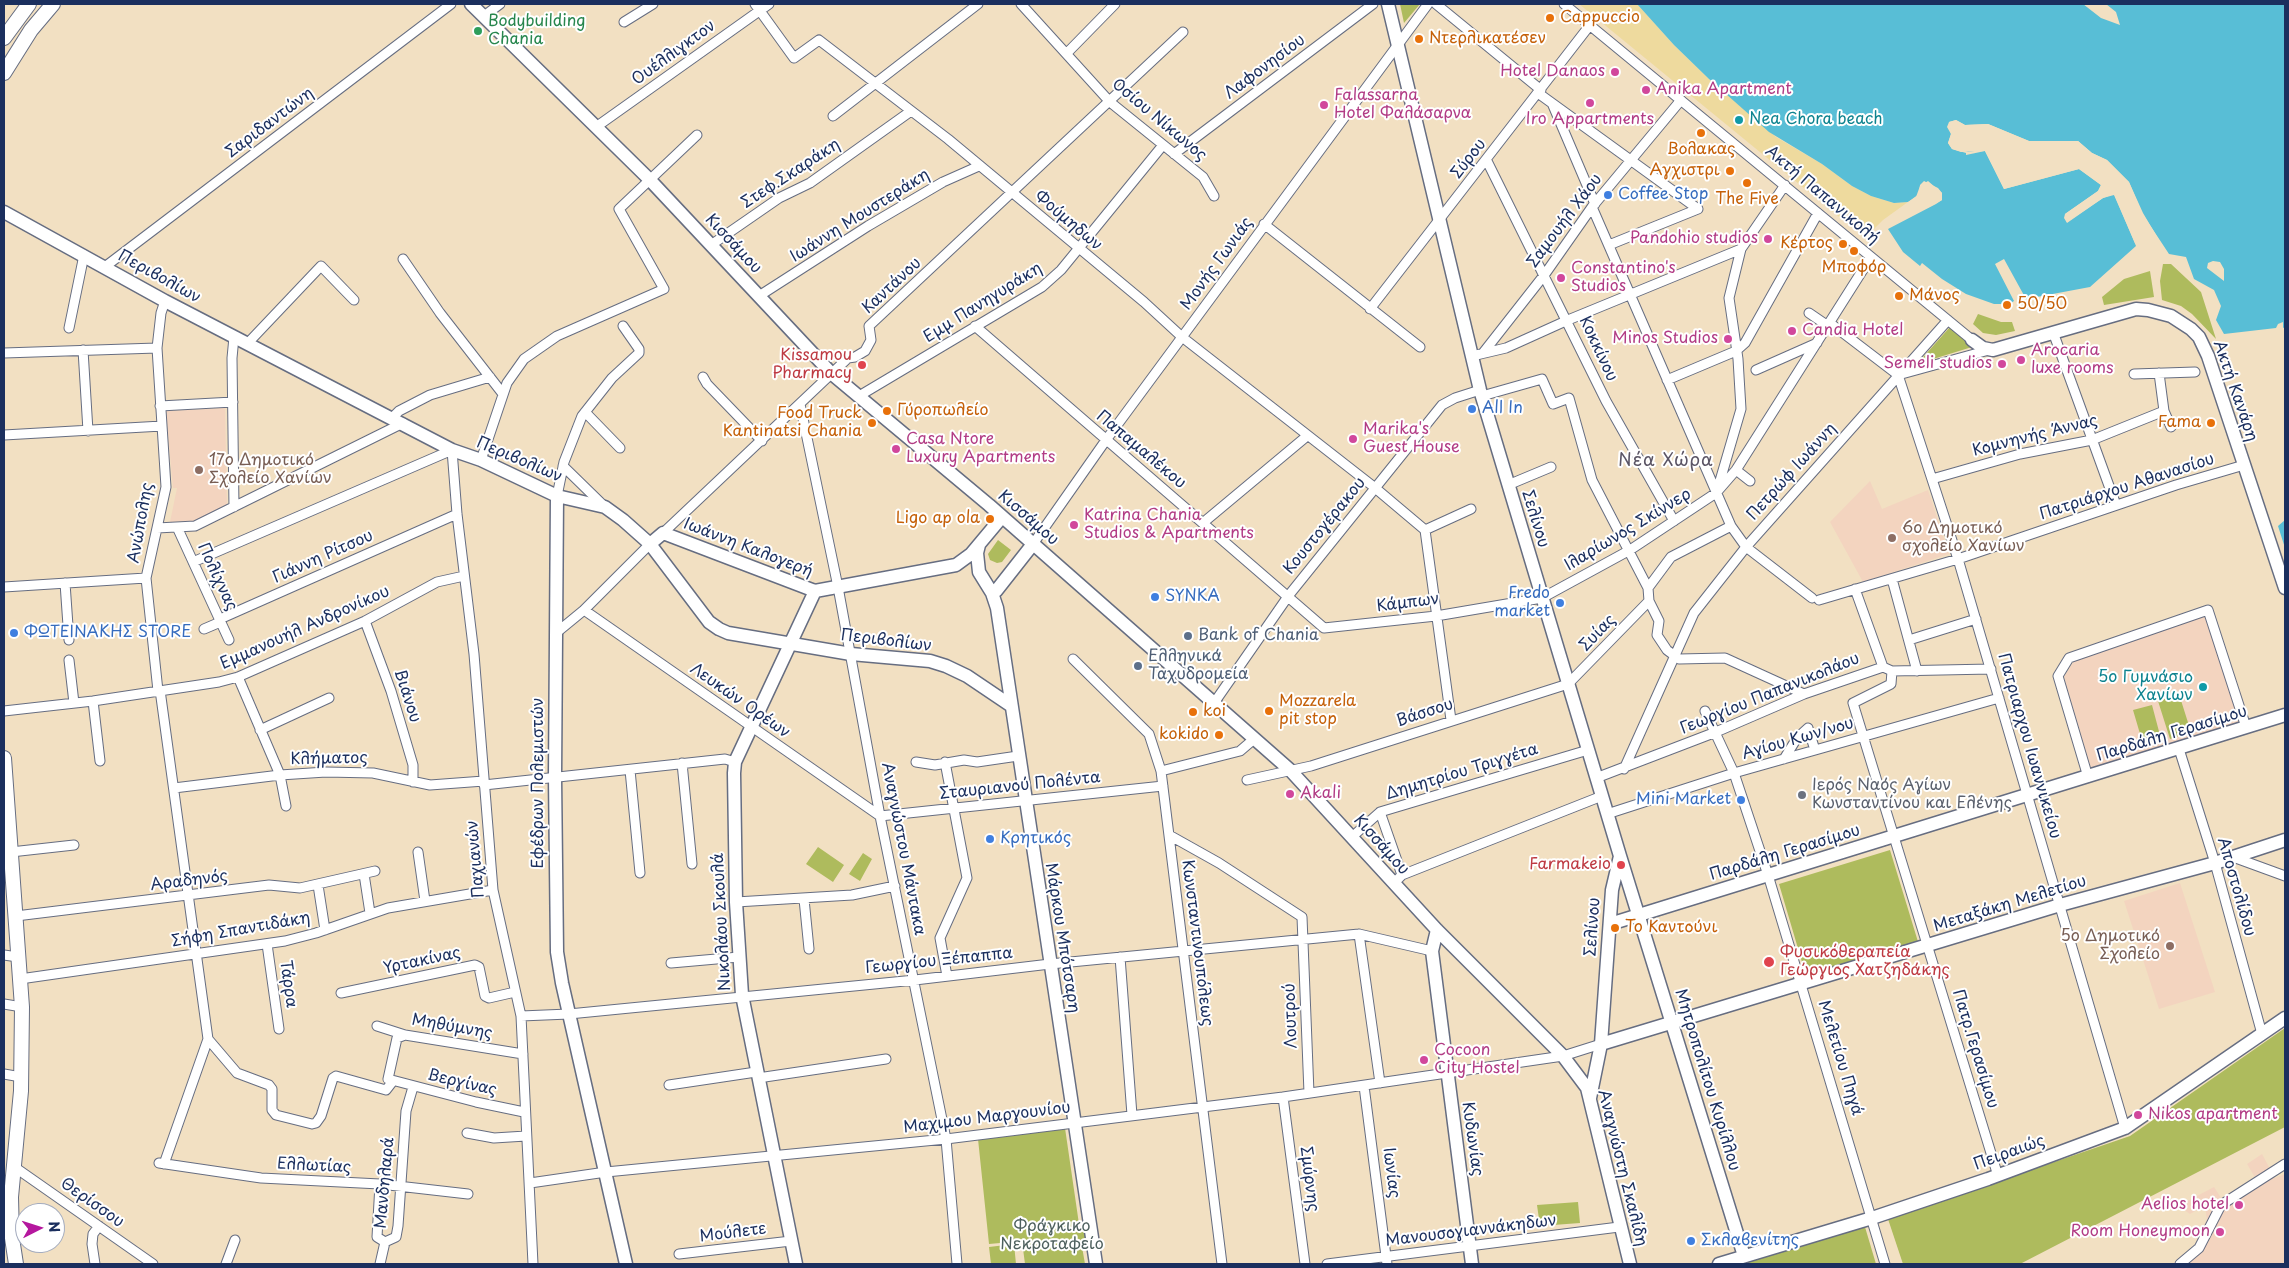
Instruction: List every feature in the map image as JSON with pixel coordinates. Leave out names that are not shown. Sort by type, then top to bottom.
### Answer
[{"type":"main road","points":[[4,38],[29,4]]},
{"type":"main road","points":[[4,73],[31,30],[53,4]]},
{"type":"main road","points":[[4,758],[11,852],[8,871],[16,916],[22,1007],[21,1077],[8,1165],[16,1264]]},
{"type":"street","name":"Σαριδαντώνη","points":[[106,266],[451,4]]},
{"type":"street","name":"Κισσάμου","points":[[471,4],[649,179],[832,374],[1002,517],[1290,770],[1352,836],[1398,879],[1437,930],[1563,1056]]},
{"type":"street","points":[[484,16],[500,4]]},
{"type":"street","points":[[624,22],[653,4]]},
{"type":"street","name":"Ουέλλιγκτον","points":[[596,127],[757,7],[769,4]]},
{"type":"street","points":[[833,116],[978,4]]},
{"type":"street","name":"Οσίου Νίκωνος","points":[[1020,4],[1110,102],[1203,177],[1214,196]]},
{"type":"street","points":[[1067,53],[1115,4]]},
{"type":"street","name":"Λαφονησίου","points":[[1174,154],[1373,4]]},
{"type":"street","name":"Σελίνου","points":[[1388,4],[1440,220],[1478,354],[1481,393],[1620,856],[1612,890],[1601,1044],[1590,1098]]},
{"type":"street","name":"Μονής Γωνιάς","points":[[1033,544],[1106,440],[1264,224],[1428,4]]},
{"type":"street","points":[[1436,4],[1551,102],[1698,207],[1697,210],[1609,245]]},
{"type":"street","name":"Ακτή Παπανικολή","points":[[1564,4],[1972,340],[1983,348],[1992,350]]},
{"type":"street","name":"Φούμηδων","points":[[757,7],[794,58],[819,40],[979,166],[1144,302],[1182,337],[1374,487],[1424,530]]},
{"type":"street","name":"Σύρου","points":[[1370,309],[1487,161],[1590,25]]},
{"type":"street","name":"Καντάνου","points":[[664,533],[688,507],[762,441],[848,358],[856,357],[865,351],[872,340],[869,326],[1183,32]]},
{"type":"street","name":"Σαμουήλ Χάου","points":[[1478,354],[1545,274],[1593,205],[1681,100]]},
{"type":"street","points":[[1551,102],[1609,245],[1716,493],[1731,526],[1746,547]]},
{"type":"street","name":"Στεφ.Σκαράκη","points":[[711,245],[779,198],[810,183],[911,111]]},
{"type":"street","points":[[481,460],[502,394],[511,376],[524,359],[550,340],[664,289],[618,210],[698,135]]},
{"type":"street","name":"Εμμ Πανηγυράκη","points":[[859,396],[1042,287],[1061,270],[1162,145]]},
{"type":"street","name":"Κοκκίνου","points":[[1487,161],[1568,320],[1606,401],[1674,521]]},
{"type":"street","name":"Ιωάννη Μουστεράκη","points":[[759,296],[868,226],[943,182],[979,166]]},
{"type":"street","points":[[1716,493],[1741,409],[1729,298],[1741,249],[1785,185]]},
{"type":"street","name":"Περιβολίων","points":[[4,212],[106,266],[165,301],[452,450],[481,460],[557,496],[605,507],[650,544],[709,622],[719,629],[728,633],[851,654],[911,658],[946,666],[981,684],[1010,705]]},
{"type":"street","points":[[1668,380],[1736,351],[1745,343],[1818,213]]},
{"type":"street","points":[[1264,224],[1420,347]]},
{"type":"street","points":[[1478,354],[1506,348],[1568,320],[1741,249]]},
{"type":"street","points":[[69,328],[84,255]]},
{"type":"street","name":"Ιλαρίωνος Σκίννερ","points":[[1542,598],[1630,550],[1716,493],[1736,470],[1871,257]]},
{"type":"street","points":[[403,259],[440,313],[502,394]]},
{"type":"street","points":[[247,344],[321,266],[354,300]]},
{"type":"street","name":"Ανώπολης","points":[[165,301],[161,313],[157,348],[166,487],[146,578],[159,690],[190,896],[208,1039]]},
{"type":"street","name":"Ακτή Κανάρη","points":[[1898,375],[2136,310],[2160,312],[2181,321],[2199,337],[2204,347],[2285,588]]},
{"type":"street","points":[[1809,313],[1829,324],[1898,375]]},
{"type":"street","name":"Πετρώφ Ιωάννη","points":[[1624,769],[1694,613],[1746,547],[1948,320]]},
{"type":"street","name":"Εφέδρων Πολεμιστών","points":[[623,326],[639,349],[639,353],[612,378],[585,412],[574,433],[563,466],[557,496],[555,917],[557,952],[569,1014],[626,1264]]},
{"type":"street","name":"Παπαμαλέκου","points":[[975,326],[1289,595]]},
{"type":"street","points":[[2053,332],[2116,505]]},
{"type":"street","points":[[234,337],[234,507]]},
{"type":"street","points":[[1756,370],[1817,343]]},
{"type":"street","points":[[4,353],[157,348]]},
{"type":"street","points":[[83,350],[88,431]]},
{"type":"street","points":[[2134,374],[2195,372]]},
{"type":"street","points":[[2159,373],[2164,411],[2171,427]]},
{"type":"street","name":"Πατριαρχου Ιωαννικείου","points":[[1898,375],[1958,559],[2125,1128]]},
{"type":"street","points":[[157,528],[196,526],[398,421],[399,411],[430,395],[490,377]]},
{"type":"street","points":[[703,377],[707,384],[762,441]]},
{"type":"street","name":"Κουστογέρακου","points":[[1214,703],[1289,595],[1374,487],[1442,406],[1455,398],[1542,379],[1554,404],[1569,398],[1592,480],[1630,550]]},
{"type":"street","points":[[160,406],[233,402]]},
{"type":"street","name":"Αναγνώστου Μάντακα","points":[[800,404],[838,587],[880,816],[946,1139],[957,1264]]},
{"type":"street","name":"Κομνηνής Άννας","points":[[1932,479],[2020,454],[2092,440],[2164,411]]},
{"type":"street","points":[[585,412],[620,448]]},
{"type":"street","points":[[4,435],[162,426]]},
{"type":"street","points":[[1204,522],[1307,436]]},
{"type":"street","points":[[193,562],[452,450]]},
{"type":"street","name":"Παχιανών","points":[[452,450],[456,514],[474,654],[493,890],[521,1016],[524,1112],[530,1182],[533,1264]]},
{"type":"street","name":"Πατριάρχου Αθανασίου","points":[[1746,547],[1816,599],[1958,559],[2116,505],[2244,465]]},
{"type":"street","points":[[563,466],[605,507]]},
{"type":"street","points":[[1508,485],[1551,467]]},
{"type":"street","points":[[1736,470],[1750,481]]},
{"type":"street","points":[[1451,720],[1424,530],[1471,509]]},
{"type":"street","name":"Γιάννη Ρίτσου","points":[[204,629],[218,623],[220,619],[456,514]]},
{"type":"street","points":[[956,565],[965,560],[1002,517]]},
{"type":"street","points":[[1648,588],[1671,557],[1731,526]]},
{"type":"street","name":"Πολίχνας","points":[[177,527],[229,640]]},
{"type":"street","name":"Ιωάννη Καλογερή","points":[[650,544],[664,533],[815,591],[956,565]]},
{"type":"street","points":[[556,634],[584,610],[650,544]]},
{"type":"street","points":[[996,591],[1033,544]]},
{"type":"street","points":[[956,565],[978,565],[978,545]]},
{"type":"street","points":[[1630,550],[1648,588],[1649,602],[1659,621],[1657,635],[1667,650],[1674,656],[1699,660],[1725,658],[1804,694]]},
{"type":"street","name":"Μάρκου Μπότσαρη","points":[[978,565],[990,574],[996,591],[1024,800],[1096,1264]]},
{"type":"street","name":"Μάρκου Μπότσαρη","points":[[978,565],[983,579],[992,593],[998,616]]},
{"type":"street","name":"Εμμανουήλ Ανδρονίκου","points":[[4,711],[93,701],[219,682],[238,676],[365,621],[437,582],[464,576]]},
{"type":"street","points":[[4,587],[146,578]]},
{"type":"street","points":[[1892,579],[1918,671]]},
{"type":"street","points":[[65,583],[69,640]]},
{"type":"street","points":[[1855,589],[1883,667]]},
{"type":"street","name":"Νικολάου Σκουλά","points":[[796,1264],[742,995],[736,902],[733,798],[735,762],[815,591]]},
{"type":"street","name":"Κάμπων","points":[[1289,595],[1324,628],[1436,616],[1542,598]]},
{"type":"street","name":"Συίας","points":[[1568,684],[1649,602]]},
{"type":"street","name":"Λευκών Ορέων","points":[[584,610],[880,816]]},
{"type":"street","points":[[2088,777],[2058,676],[2069,658],[2208,610],[2246,727]]},
{"type":"street","points":[[1909,640],[1976,619]]},
{"type":"street","name":"Βιάνου","points":[[365,621],[410,756],[413,782]]},
{"type":"street","name":"Κωνσταντινουπόλεως","points":[[1073,659],[1149,734],[1161,771],[1222,1264]]},
{"type":"street","points":[[69,660],[74,703]]},
{"type":"street","name":"Γεωργίου Παπανικολάου","points":[[1596,778],[1624,769],[1716,732],[1804,694],[1883,667],[1892,671],[1991,669]]},
{"type":"street","name":"Πατρ.Γερασίμου","points":[[1892,671],[1891,684],[1853,702],[1998,1176]]},
{"type":"street","points":[[238,676],[280,775],[286,806]]},
{"type":"street","name":"Βάσσου","points":[[1247,780],[1311,766],[1568,684]]},
{"type":"street","points":[[260,730],[329,698]]},
{"type":"street","name":"Αγίου Κων/νου","points":[[1607,814],[1734,773],[1999,698]]},
{"type":"street","points":[[93,701],[100,761]]},
{"type":"street","name":"Μελετίου Πηγά","points":[[1705,710],[1734,773],[1768,875],[1885,1264]]},
{"type":"street","name":"Παρδάλη Γερασίμου","points":[[1610,924],[2285,715]]},
{"type":"street","points":[[1784,759],[1797,738],[1808,728],[1815,750]]},
{"type":"street","points":[[1161,771],[1240,751],[1254,739]]},
{"type":"street","name":"Αποστολίδου","points":[[2179,749],[2214,863],[2262,1034]]},
{"type":"street","name":"Δημητρίου Τριγγέτα","points":[[1352,836],[1380,812],[1588,750]]},
{"type":"street","points":[[916,762],[927,765],[964,760],[977,762],[1018,756]]},
{"type":"street","name":"Κλήματος","points":[[174,788],[280,775],[326,772],[373,774],[430,785],[484,783],[724,760],[735,762]]},
{"type":"street","points":[[945,762],[966,878],[940,938],[947,976]]},
{"type":"street","points":[[682,764],[692,864]]},
{"type":"street","points":[[630,770],[640,873]]},
{"type":"street","name":"Σταυριανού Πολέντα","points":[[880,816],[1163,786]]},
{"type":"street","points":[[1398,879],[1602,796]]},
{"type":"street","name":"Κισσάμου","points":[[1380,812],[1398,879]]},
{"type":"street","name":"Λουτρού","points":[[1169,835],[1220,864],[1302,917],[1309,1093]]},
{"type":"street","name":"Μεταξάκη Μελετίου","points":[[1601,1044],[2060,905],[2214,863],[2285,840]]},
{"type":"street","points":[[11,852],[74,845]]},
{"type":"street","points":[[418,852],[425,901]]},
{"type":"street","name":"Μητροπολίτου Κυρίλλου","points":[[1620,856],[1744,1256]]},
{"type":"street","points":[[2233,857],[2285,876]]},
{"type":"street","name":"Αραδηνός","points":[[16,916],[269,885],[300,888],[375,871]]},
{"type":"street","points":[[364,874],[370,913]]},
{"type":"street","points":[[318,885],[325,930]]},
{"type":"street","points":[[736,902],[852,896],[895,886]]},
{"type":"street","name":"Σήφη Σπαντιδάκη","points":[[20,979],[285,941],[325,930],[370,913],[425,901],[493,890]]},
{"type":"street","points":[[804,899],[809,949]]},
{"type":"street","name":"Κυδωνίας","points":[[1437,930],[1432,951],[1472,1264]]},
{"type":"street","points":[[1359,934],[1380,1084]]},
{"type":"street","name":"Γεωργίου Ξέπαππα","points":[[521,1016],[569,1014],[742,995],[915,980],[1304,938],[1359,934],[1432,951]]},
{"type":"street","name":"Τάρρα","points":[[267,944],[279,1028]]},
{"type":"street","points":[[4,955],[18,957]]},
{"type":"street","points":[[671,963],[739,957]]},
{"type":"street","points":[[1120,957],[1132,1114]]},
{"type":"street","name":"Υρτακίνας","points":[[341,994],[475,965],[479,967],[485,996],[489,998],[515,992]]},
{"type":"street","points":[[4,1004],[22,1007]]},
{"type":"street","name":"Πειραιώς","points":[[1718,1264],[1872,1218],[1998,1176],[2125,1128],[2285,1018]]},
{"type":"street","name":"Μηθύμνης","points":[[377,1026],[405,1034],[523,1054]]},
{"type":"street","points":[[208,1039],[236,1073],[269,1085],[272,1089],[272,1110],[276,1115],[316,1123],[324,1110],[332,1078],[336,1076],[386,1090],[393,1081],[388,1079],[388,1072],[397,1038],[405,1034]]},
{"type":"street","name":"Ελλωτίας","points":[[208,1039],[161,1164],[261,1178],[380,1184],[468,1194]]},
{"type":"street","name":"Μαχιμου Mαργουνίου","points":[[530,1182],[606,1172],[946,1139],[1132,1114],[1283,1097],[1563,1056],[1601,1044]]},
{"type":"street","name":"Αναγνώστη Σκαλίδη","points":[[1563,1056],[1587,1088],[1619,1227],[1630,1264]]},
{"type":"street","points":[[669,1085],[886,1059]]},
{"type":"street","points":[[4,1074],[21,1077]]},
{"type":"street","name":"Βεργίνας","points":[[393,1081],[524,1112]]},
{"type":"street","name":"Ιωνίας","points":[[1364,1086],[1386,1260]]},
{"type":"street","name":"Μανδηλαρά","points":[[380,1184],[377,1237],[385,1242],[396,1237],[406,1111],[413,1087]]},
{"type":"street","name":"Σμύρνης","points":[[1283,1097],[1305,1264]]},
{"type":"street","points":[[467,1133],[494,1138],[526,1136]]},
{"type":"street","points":[[2180,1264],[2198,1248],[2221,1205],[2285,1164]]},
{"type":"street","name":"Θερίσσου","points":[[8,1165],[153,1264]]},
{"type":"street","points":[[95,1264],[92,1244],[93,1234],[99,1226]]},
{"type":"street","name":"Μανουσογιαννάκηδων","points":[[1326,1264],[1386,1260],[1470,1246],[1619,1227]]},
{"type":"street","points":[[226,1264],[235,1240]]},
{"type":"street","points":[[380,1264],[385,1242]]},
{"type":"street","name":"Μούλετε","points":[[679,1254],[791,1242]]},
{"type":"shaded area","name":"17ο Δημοτικό Σχολείο Χανίων","points":[[225,408],[227,505],[194,521],[170,522],[177,488],[173,488],[166,411]]},
{"type":"shaded area","name":"6ο Δημοτικό σχολείο Χανίων","points":[[1870,481],[1882,509],[1928,490],[1949,554],[1863,582],[1830,522]]},
{"type":"shaded area","points":[[2205,616],[2241,725],[2095,770],[2091,768],[2064,677],[2074,661]]},
{"type":"shaded area","name":"5ο Δημοτικό Σχολείο","points":[[2180,883],[2215,992],[2159,1009],[2124,901]]},
{"type":"shaded area","points":[[2262,1154],[2275,1178],[2285,1174],[2285,1264],[2171,1264],[2181,1260],[2194,1248],[2207,1220],[2205,1206],[2190,1214],[2178,1206],[2214,1187],[2225,1204],[2259,1184],[2247,1164]]},
{"type":"green space","points":[[1400,4],[1420,4],[1404,23]]},
{"type":"green space","points":[[2163,264],[2171,264],[2201,292],[2216,339],[2192,314],[2181,306],[2162,300],[2160,281]]},
{"type":"green space","points":[[2150,271],[2154,297],[2104,305],[2102,297],[2124,279]]},
{"type":"green space","points":[[1978,314],[2001,322],[2012,322],[2015,331],[1996,335],[1983,333],[1973,324]]},
{"type":"green space","points":[[1950,327],[1972,347],[1917,364]]},
{"type":"green space","points":[[998,540],[1011,550],[1002,562],[997,563],[990,560],[988,554]]},
{"type":"green space","points":[[2179,694],[2191,732],[2170,739],[2158,701]]},
{"type":"green space","points":[[2152,705],[2161,739],[2143,744],[2133,710]]},
{"type":"green space","points":[[818,847],[844,865],[833,882],[806,864]]},
{"type":"green space","points":[[1890,850],[1919,945],[1807,979],[1779,884]]},
{"type":"green space","points":[[863,853],[872,859],[860,881],[849,874]]},
{"type":"green space","points":[[2285,1028],[2285,1127],[2020,1264],[1903,1264],[1888,1219],[2130,1136]]},
{"type":"green space","name":"Φράγκικο Νεκροταφείο","points":[[1065,1128],[1080,1231],[1085,1231],[1086,1240],[1081,1241],[1085,1264],[1025,1264],[1022,1241],[989,1244],[978,1139]]},
{"type":"green space","points":[[1578,1202],[1580,1223],[1540,1226],[1537,1205]]},
{"type":"green space","points":[[1865,1227],[1876,1264],[1740,1264]]},
{"type":"green space","points":[[1014,1244],[1016,1264],[991,1264],[989,1247]]},
{"type":"sand","name":"Nea Chora beach","points":[[1579,4],[1637,4],[1674,45],[1709,79],[1776,137],[1822,164],[1852,186],[1871,196],[1894,203],[1908,202],[1883,220],[1865,238]]},
{"type":"water","points":[[1637,4],[2083,4],[2101,18],[2120,25],[2116,12],[2106,4],[2285,4],[2285,327],[2283,328],[2283,322],[2278,324],[2276,328],[2224,334],[2216,320],[2221,306],[2214,290],[2194,279],[2186,257],[2169,254],[2142,213],[2129,182],[2107,160],[2092,153],[2078,141],[2029,141],[1988,124],[1965,125],[1956,120],[1949,122],[1951,134],[1948,143],[1952,149],[1961,152],[1985,151],[2004,189],[2079,169],[2101,185],[2098,191],[2065,214],[2067,222],[2103,198],[2114,194],[2136,246],[2090,287],[2026,299],[2004,259],[1995,264],[2014,301],[2009,304],[1994,304],[1966,294],[1942,279],[1922,263],[1920,266],[1903,252],[1888,229],[1942,200],[1942,193],[1928,181],[1920,186],[1916,197],[1908,202],[1894,203],[1871,196],[1852,186],[1822,164],[1769,132],[1674,45]],"holes":[[[2213,261],[2220,262],[2224,269],[2224,281],[2207,268],[2208,263]]]},
{"type":"water","points":[[2285,520],[2285,548],[2278,526]]},
{"type":"pier","points":[[1956,120],[1965,125],[1988,124],[2029,141],[2078,141],[2092,153],[2107,160],[2129,182],[2143,213],[2169,257],[2143,219],[2127,183],[2105,162],[2090,155],[2077,143],[2029,144],[1988,127],[1965,127],[1955,123],[1950,127],[1953,134],[1951,143],[1954,147],[1968,152],[1987,149],[2006,186],[2080,167],[2104,186],[2100,192],[2067,216],[2068,219],[2102,196],[2115,192],[2138,245],[2135,243],[2114,195],[2103,198],[2067,223],[2064,218],[2065,214],[2098,191],[2101,185],[2079,169],[2004,189],[1985,151],[1966,155],[1966,153],[1952,149],[1948,143],[1951,134],[1947,127],[1949,122]]},
{"type":"pier","points":[[1924,181],[1938,188],[1942,193],[1942,200],[1927,208],[1926,206],[1939,198],[1940,195],[1934,188],[1925,184],[1919,197],[1904,205],[1919,194],[1920,185]]},
{"type":"place","name":"Cappuccio","points":[[1550,18]]},
{"type":"place","name":"Bodybuilding Chania","points":[[478,31]]},
{"type":"place","name":"Ντερλικατέσεν","points":[[1419,39]]},
{"type":"place","name":"Hotel Danaos","points":[[1615,72]]},
{"type":"place","name":"Anika Apartment","points":[[1646,90]]},
{"type":"place","name":"Iro Appartments","points":[[1590,103]]},
{"type":"place","name":"Falassarna Hotel Φαλάσαρνα","points":[[1324,105]]},
{"type":"place","name":"Nea Chora beach","points":[[1739,120]]},
{"type":"place","name":"Βολακας","points":[[1701,133]]},
{"type":"place","name":"Αγχιστρι","points":[[1730,171]]},
{"type":"place","name":"The Five","points":[[1747,183]]},
{"type":"place","name":"Coffee Stop","points":[[1608,195]]},
{"type":"place","name":"Pandohio studios","points":[[1768,239]]},
{"type":"place","name":"Κέρτος","points":[[1843,244]]},
{"type":"place","name":"Μποφόρ","points":[[1854,251]]},
{"type":"place","name":"Constantino's Studios","points":[[1561,278]]},
{"type":"place","name":"Μάνος","points":[[1899,296]]},
{"type":"place","name":"50/50","points":[[2007,305]]},
{"type":"place","name":"Candia Hotel","points":[[1792,331]]},
{"type":"place","name":"Minos Studios","points":[[1728,339]]},
{"type":"place","name":"Arocaria luxe rooms","points":[[2021,360]]},
{"type":"place","name":"Semeli studios","points":[[2002,364]]},
{"type":"place","name":"Kissamou Pharmacy","points":[[862,365]]},
{"type":"place","name":"All In","points":[[1472,409]]},
{"type":"place","name":"Γύροπωλείο","points":[[887,411]]},
{"type":"place","name":"Food Truck Kantinatsi Chania","points":[[872,423]]},
{"type":"place","name":"Fama","points":[[2211,423]]},
{"type":"place","name":"Marika's Guest House","points":[[1353,439]]},
{"type":"place","name":"Casa Ntore Luxury Apartments","points":[[896,449]]},
{"type":"place","name":"17ο Δημοτικό Σχολείο Χανίων","points":[[199,470]]},
{"type":"place","name":"Ligo ap ola","points":[[990,519]]},
{"type":"place","name":"Katrina Chania Studios & Apartments","points":[[1074,525]]},
{"type":"place","name":"6ο Δημοτικό σχολείο Χανίων","points":[[1892,538]]},
{"type":"place","name":"SYNKA","points":[[1155,597]]},
{"type":"place","name":"Fredo market","points":[[1560,603]]},
{"type":"place","name":"ΦΩΤΕΙΝΑΚΗΣ STORE","points":[[14,633]]},
{"type":"place","name":"Bank of Chania","points":[[1188,636]]},
{"type":"place","name":"Ελληνικά Ταχυδρομεία","points":[[1138,666]]},
{"type":"place","name":"5ο Γυμνάσιο Χανίων","points":[[2203,687]]},
{"type":"place","name":"Mozzarela pit stop","points":[[1269,711]]},
{"type":"place","name":"koi","points":[[1193,712]]},
{"type":"place","name":"kokido","points":[[1219,735]]},
{"type":"place","name":"Akali","points":[[1290,794]]},
{"type":"place","name":"Ιερός Ναός Αγίων Κωνσταντίνου και Ελένης","points":[[1802,795]]},
{"type":"place","name":"Mini Market","points":[[1741,800]]},
{"type":"place","name":"Κρητικός","points":[[990,839]]},
{"type":"place","name":"Farmakeio","points":[[1621,865]]},
{"type":"place","name":"Το Καντούνι","points":[[1615,928]]},
{"type":"place","name":"5ο Δημοτικό Σχολείο","points":[[2170,946]]},
{"type":"place","name":"Φυσικόθεραπεία Γεώργιος Χατζηδάκης","points":[[1769,962]]},
{"type":"place","name":"Cocoon City Hostel","points":[[1424,1060]]},
{"type":"place","name":"Nikos apartment","points":[[2138,1115]]},
{"type":"place","name":"Aelios hotel","points":[[2239,1205]]},
{"type":"place","name":"Room Honeymoon","points":[[2220,1232]]},
{"type":"place","name":"Σκλαβενίτης","points":[[1691,1241]]},
{"type":"district","name":"Νέα Χώρα","points":[[1666,461]]}]
